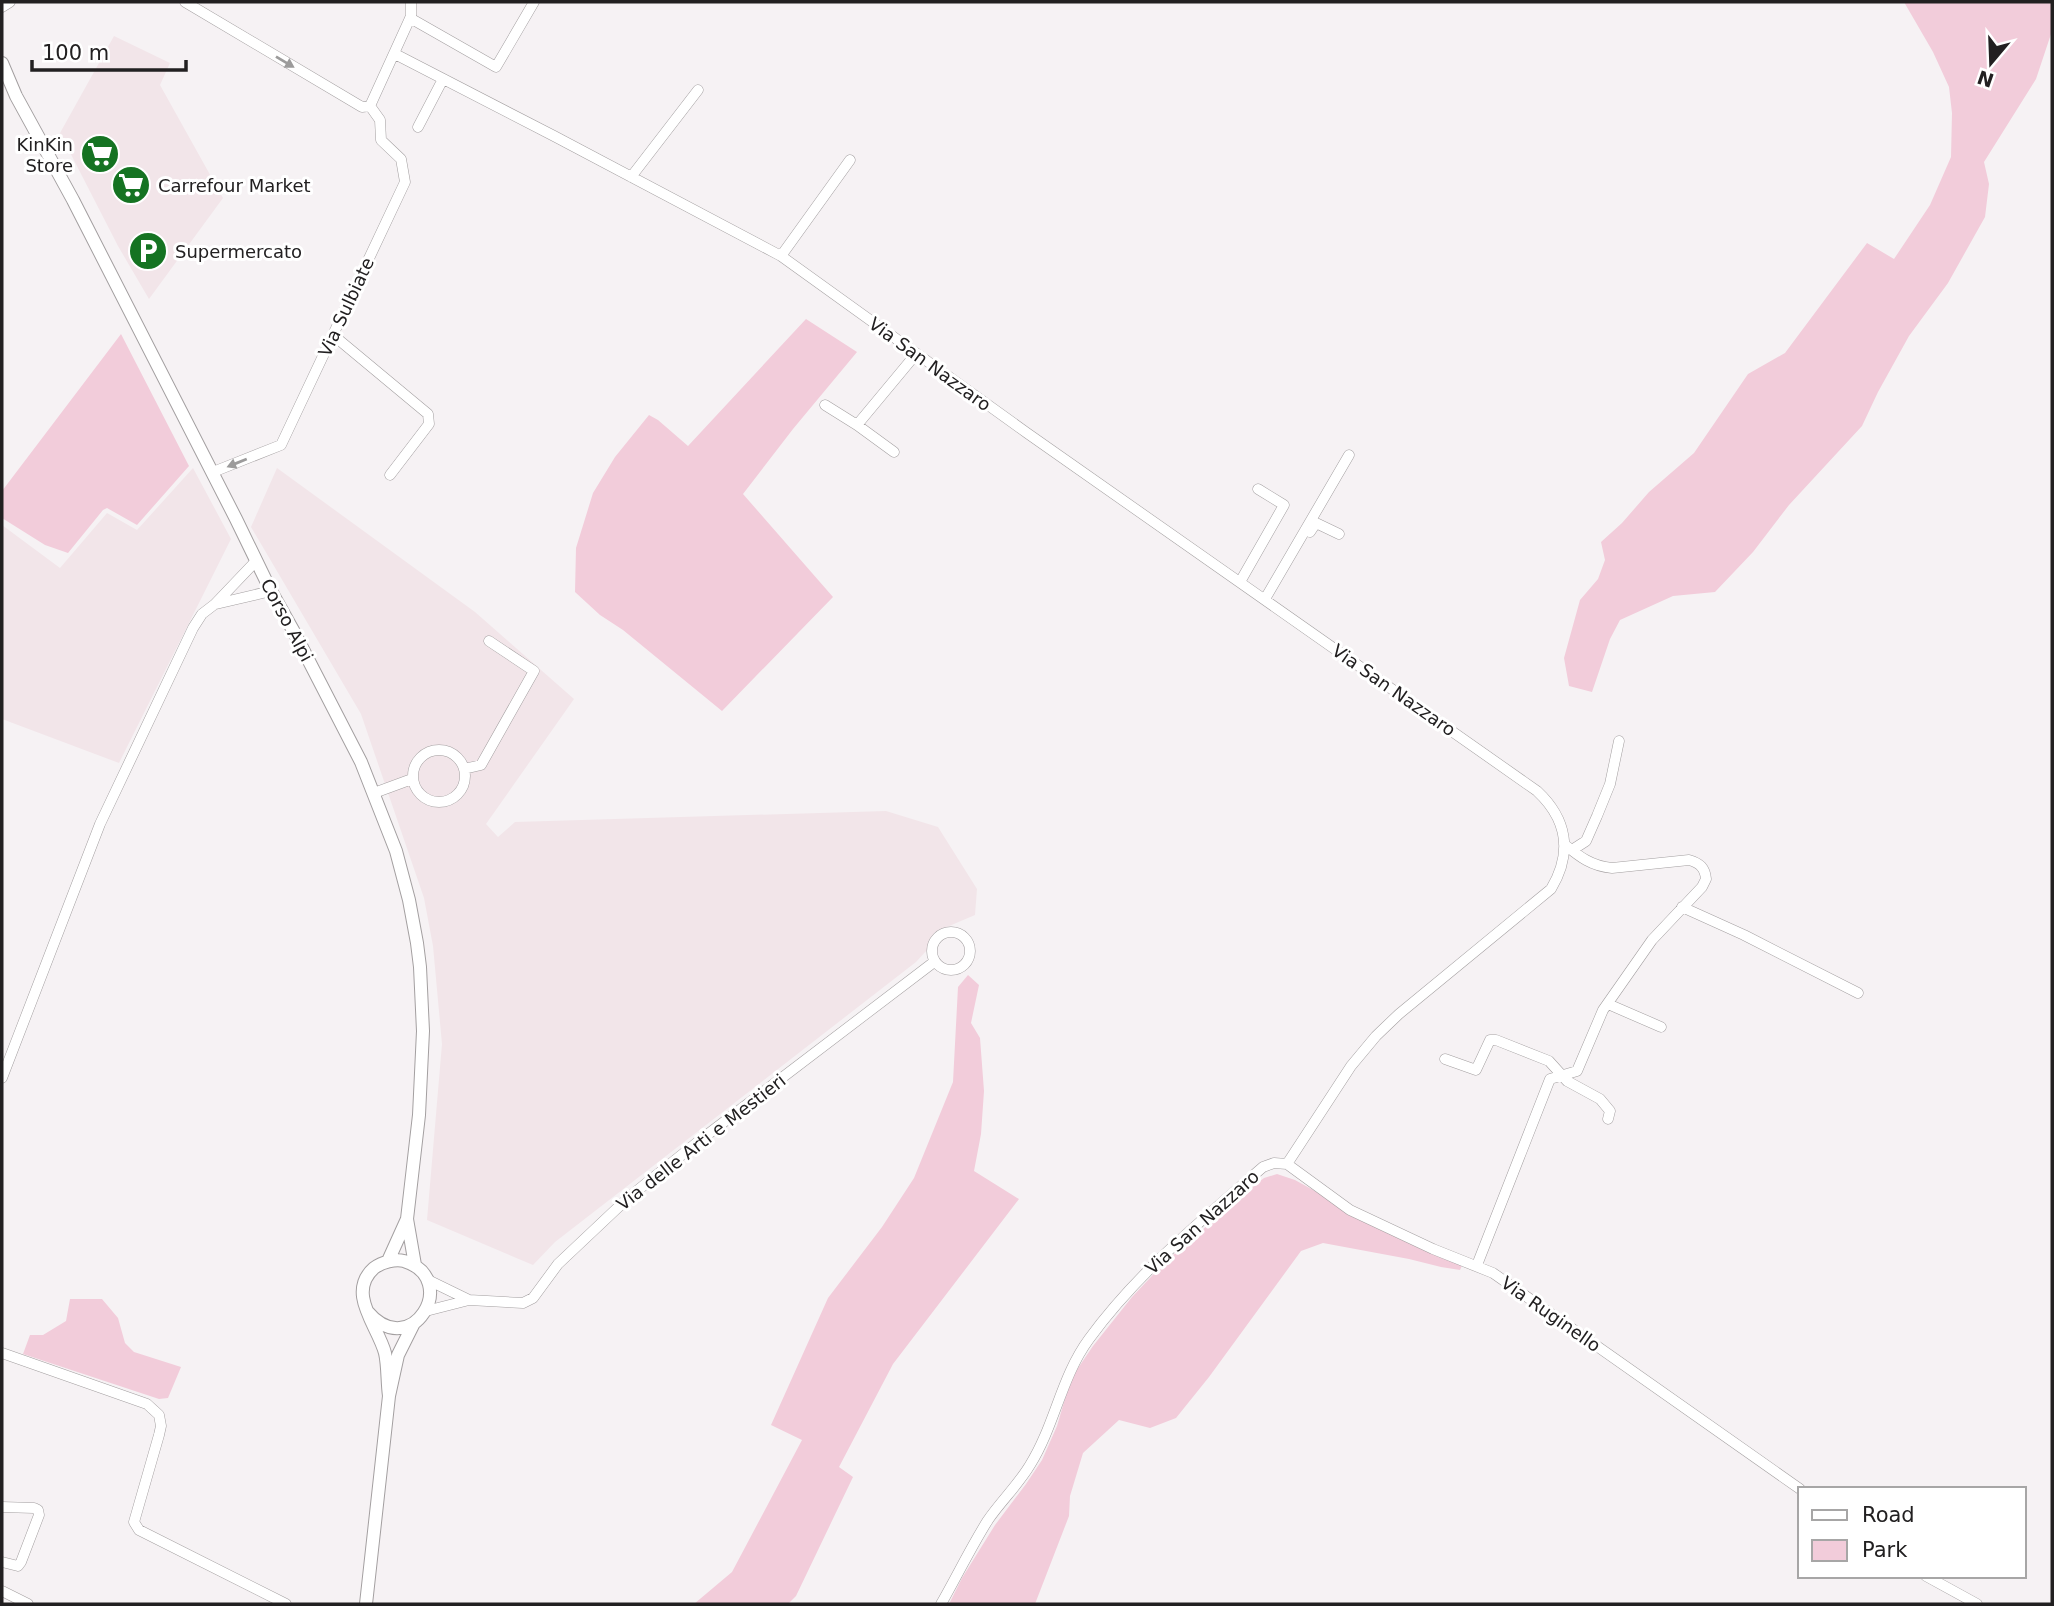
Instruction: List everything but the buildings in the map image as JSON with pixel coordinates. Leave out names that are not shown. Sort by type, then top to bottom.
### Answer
[{"type":"main road","name":"Corso Alpi","points":[[2,63],[16,96],[73,200],[271,591],[361,762],[396,851],[421,967],[422,1076],[407,1219],[415,1265]]},
{"type":"main road","name":"Corso Alpi","points":[[388,1261],[407,1219]]},
{"type":"main road","points":[[366,1604],[388,1396],[398,1355],[414,1323],[426,1311],[430,1298],[428,1280],[415,1265],[401,1260],[388,1261],[374,1268],[365,1282],[362,1295],[385,1353],[388,1396]]},
{"type":"main road","points":[[367,1311],[381,1325],[393,1328],[414,1323]]},
{"type":"street","points":[[2,7],[10,2]]},
{"type":"street","points":[[185,2],[362,107],[370,106],[395,54],[410,18],[411,2]]},
{"type":"street","points":[[410,18],[496,67],[534,2]]},
{"type":"street","name":"Via San Nazzaro","points":[[395,54],[781,256],[1537,791],[1557,814],[1568,847],[1551,889],[1399,1014],[1351,1066],[1287,1164],[1274,1163],[1263,1167],[1161,1256],[1087,1341],[1065,1382],[1054,1416],[1030,1466],[988,1521],[941,1604]]},
{"type":"street","points":[[418,127],[443,79]]},
{"type":"street","points":[[631,177],[698,90]]},
{"type":"street","name":"Via Sulbiate","points":[[213,472],[281,445],[405,181],[401,159],[381,139],[380,120],[370,106]]},
{"type":"street","points":[[781,256],[850,160]]},
{"type":"street","points":[[333,335],[428,414],[429,424],[390,475]]},
{"type":"street","points":[[856,425],[916,354]]},
{"type":"street","points":[[825,405],[894,452]]},
{"type":"street","points":[[1268,601],[1349,455]]},
{"type":"street","points":[[1240,582],[1284,505],[1258,489]]},
{"type":"street","points":[[1268,601],[1316,523],[1339,534]]},
{"type":"street","points":[[2,1078],[91,846],[193,628],[202,614],[256,561]]},
{"type":"street","points":[[215,604],[271,591]]},
{"type":"street","points":[[464,769],[481,765],[534,671],[489,641]]},
{"type":"street","points":[[1568,847],[1586,841],[1610,783],[1619,741]]},
{"type":"street","points":[[434,750],[443,750],[460,760],[466,778],[457,796],[439,803],[421,796],[412,779],[417,760],[434,750]]},
{"type":"street","points":[[374,793],[412,779]]},
{"type":"street","points":[[1477,1265],[1549,1079],[1577,1071],[1606,1007],[1652,940],[1702,887],[1706,879],[1703,868],[1697,862],[1689,860],[1612,868],[1591,864],[1568,847]]},
{"type":"street","points":[[1682,907],[1858,993]]},
{"type":"street","points":[[956,933],[967,940],[970,953],[959,969],[948,971],[934,962],[932,947],[942,934],[956,933]]},
{"type":"street","name":"Via delle Arti e Mestieri","points":[[426,1311],[469,1300],[523,1303],[533,1298],[558,1264],[628,1198],[934,962]]},
{"type":"street","points":[[1606,1007],[1661,1027]]},
{"type":"street","points":[[1445,1059],[1476,1070],[1490,1040],[1496,1040],[1549,1061],[1566,1081],[1600,1099],[1610,1111],[1608,1119]]},
{"type":"street","name":"Via Ruginello","points":[[1287,1164],[1350,1210],[1433,1249],[1493,1273],[1798,1488]]},
{"type":"street","name":"Via delle Arti e Mestieri","points":[[428,1280],[469,1300]]},
{"type":"street","points":[[2,1353],[147,1404],[159,1415],[161,1426],[134,1522],[139,1530],[286,1604]]},
{"type":"street","points":[[2,1507],[34,1508],[39,1515],[18,1566],[2,1562]]},
{"type":"street","points":[[1930,1578],[1977,1604]]},
{"type":"street","points":[[2,1591],[27,1604]]},
{"type":"shaded area","points":[[114,36],[170,63],[160,85],[223,198],[149,299],[118,246],[60,133]]},
{"type":"shaded area","points":[[193,468],[231,539],[119,763],[2,719],[2,525],[60,568],[107,513],[137,530]]},
{"type":"shaded area","points":[[277,468],[475,612],[574,699],[486,824],[498,837],[515,822],[886,811],[938,827],[977,889],[975,915],[935,932],[927,950],[916,962],[555,1242],[533,1265],[427,1220],[442,1044],[433,946],[424,898],[361,714],[251,527]]},
{"type":"green space","points":[[1904,2],[2052,2],[2052,31],[2036,79],[1984,162],[1989,184],[1985,217],[1948,283],[1909,336],[1862,426],[1789,505],[1753,552],[1715,592],[1673,596],[1620,620],[1610,639],[1592,692],[1569,686],[1564,658],[1580,600],[1598,579],[1605,560],[1601,542],[1649,492],[1694,453],[1748,374],[1785,353],[1867,243],[1894,259],[1930,205],[1951,157],[1952,113],[1949,87],[1933,52]]},
{"type":"green space","points":[[806,319],[857,352],[743,494],[833,597],[722,711],[623,630],[600,615],[575,592],[576,548],[593,493],[615,457],[649,415],[688,446]]},
{"type":"green space","points":[[121,334],[189,466],[137,525],[107,508],[68,553],[45,545],[2,518],[2,491]]},
{"type":"green space","points":[[968,975],[979,985],[971,1023],[980,1038],[984,1091],[981,1134],[974,1171],[1019,1199],[893,1364],[839,1467],[853,1477],[796,1596],[788,1604],[694,1604],[732,1572],[802,1440],[771,1425],[828,1298],[882,1227],[914,1178],[953,1082],[958,987]]},
{"type":"green space","points":[[1277,1174],[1295,1180],[1463,1263],[1460,1270],[1323,1243],[1301,1251],[1176,1418],[1150,1428],[1119,1420],[1083,1453],[1070,1496],[1069,1516],[1035,1604],[949,1604],[995,1525],[1042,1460],[1057,1426],[1069,1385],[1093,1346],[1132,1297],[1166,1261],[1264,1178]]},
{"type":"green space","points":[[70,1299],[102,1299],[118,1318],[125,1343],[134,1352],[181,1367],[168,1398],[159,1399],[23,1354],[30,1335],[43,1335],[66,1321]]},
{"type":"place","name":"KinKin Store","points":[[100,154]]},
{"type":"place","name":"Carrefour Market","points":[[131,185]]},
{"type":"place","name":"Supermercato","points":[[148,251]]}]
